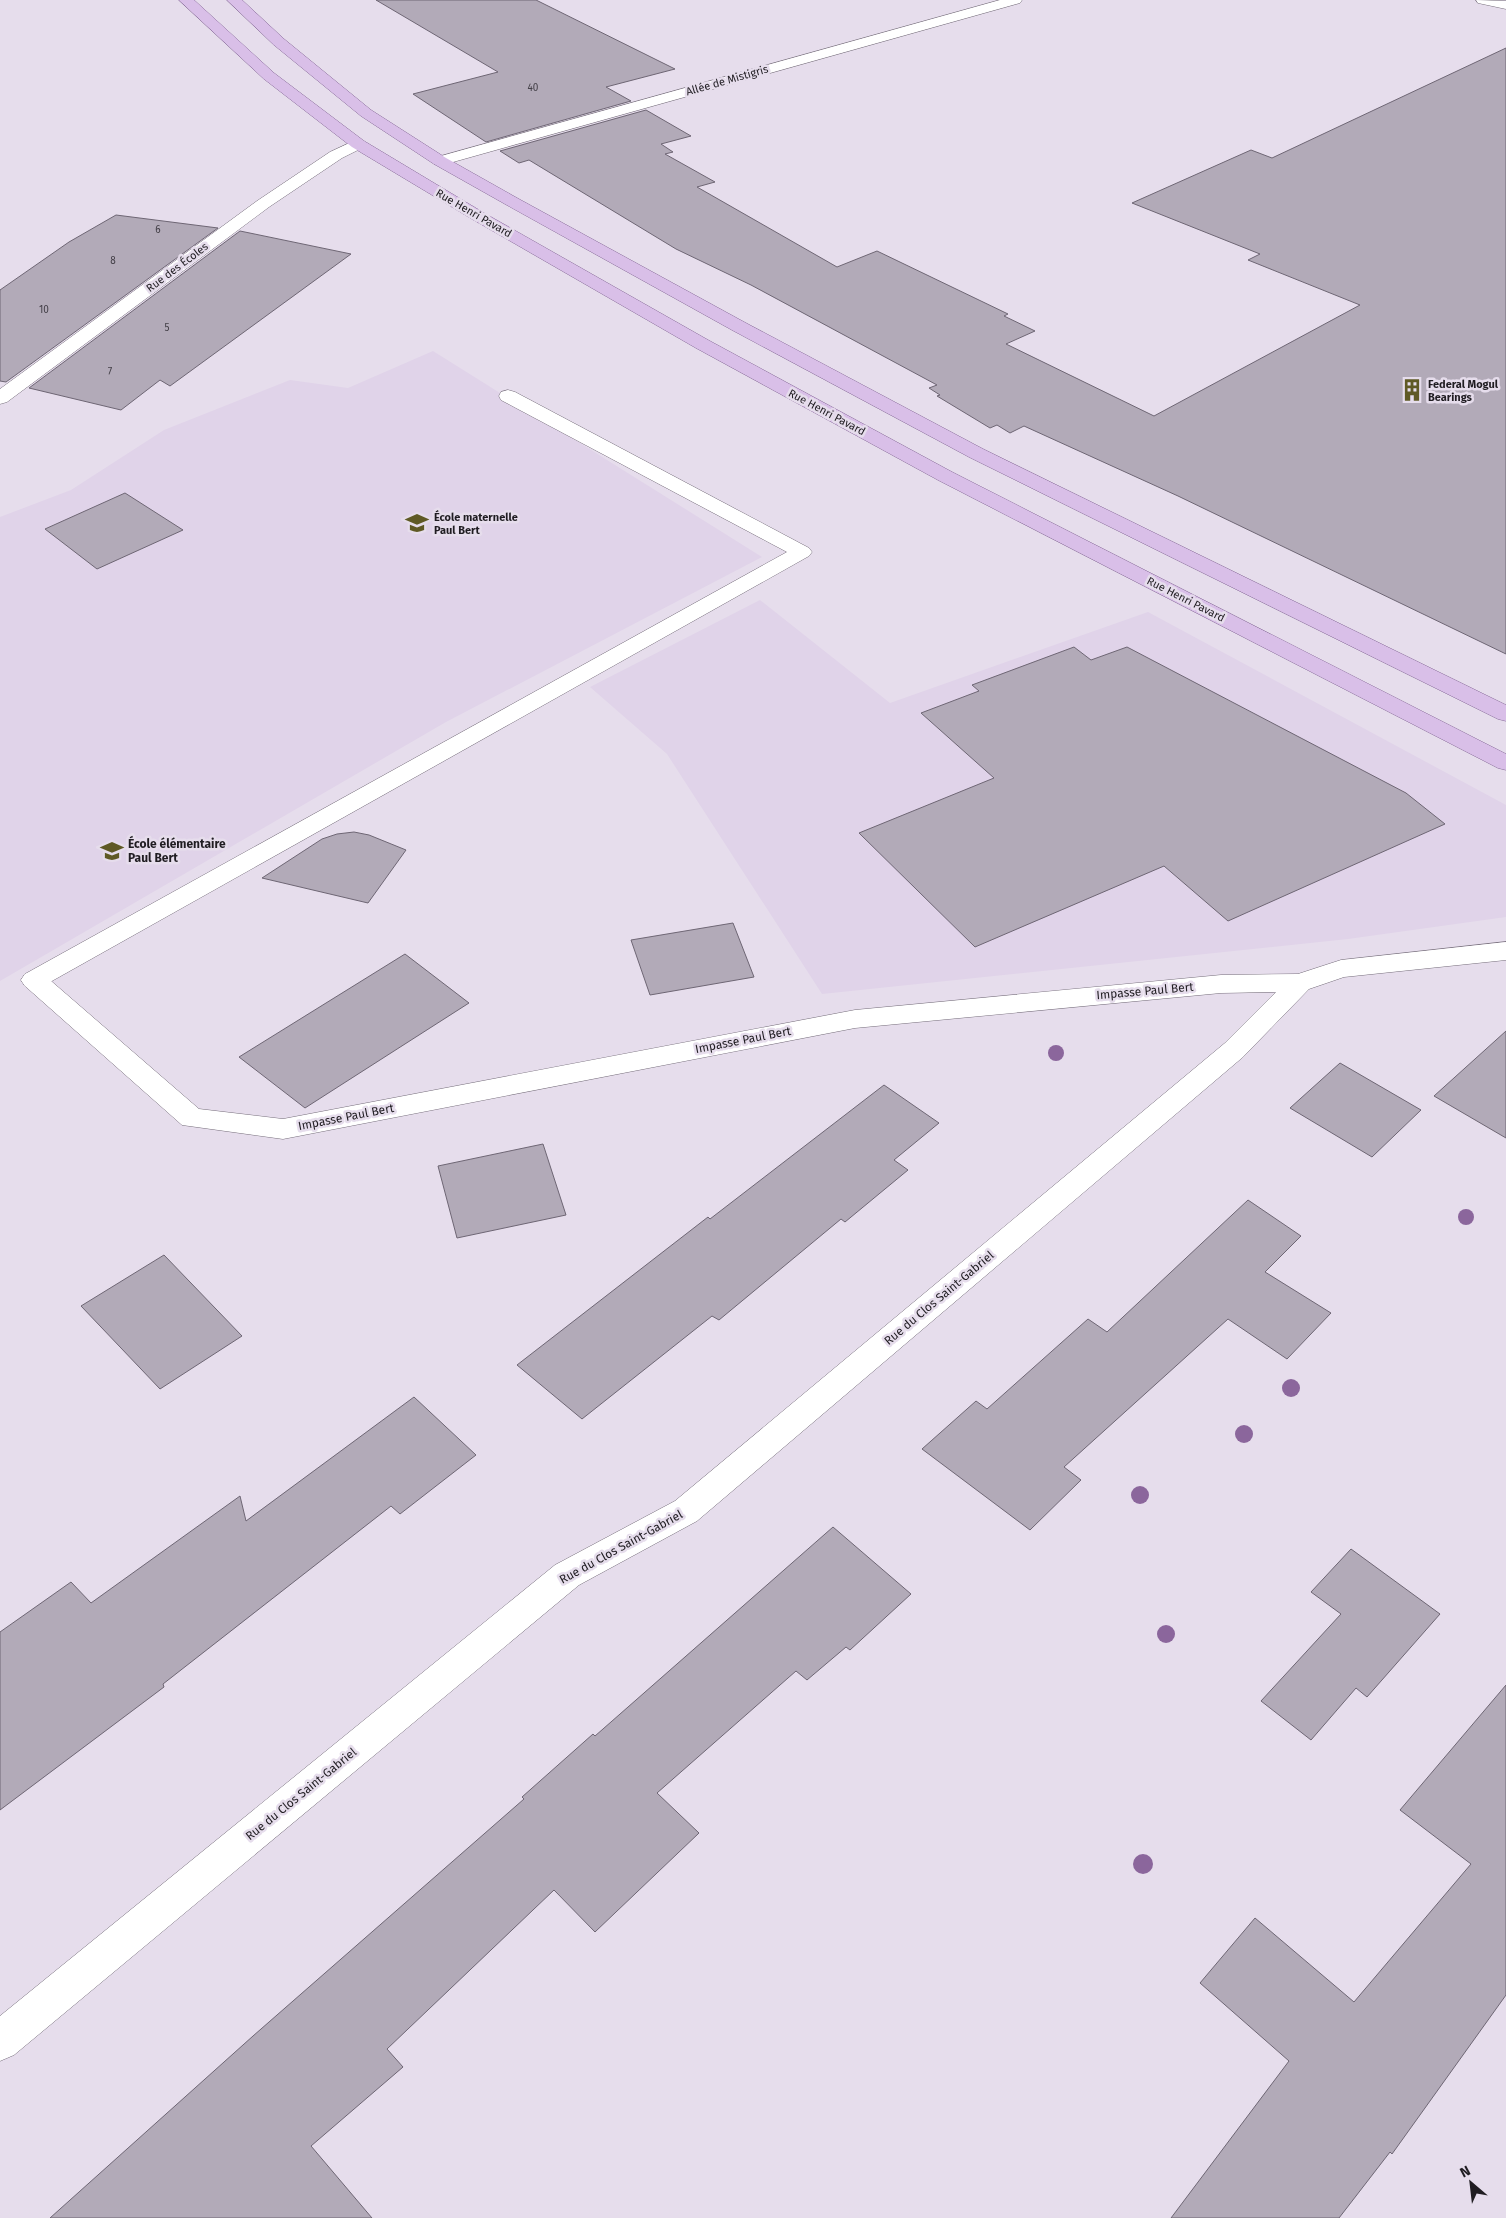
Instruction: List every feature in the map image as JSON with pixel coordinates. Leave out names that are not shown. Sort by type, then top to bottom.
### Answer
[{"type":"main road","name":"Rue Henri Pavard","points":[[186,0],[269,76],[358,144],[693,339],[945,476],[1506,763]]},
{"type":"main road","points":[[234,0],[279,42],[366,113],[440,161],[738,326],[976,453],[1506,714]]},
{"type":"street","name":"Allée de Mistigris","points":[[440,161],[1015,0]]},
{"type":"street","points":[[1483,0],[1506,5]]},
{"type":"street","name":"Rue des Écoles","points":[[0,398],[263,204],[336,155],[358,144]]},
{"type":"street","name":"Impasse Paul Bert","points":[[508,396],[802,552],[34,980],[192,1118],[283,1129],[855,1019],[1221,984],[1300,983],[1341,969],[1506,951]]},
{"type":"street","name":"Rue du Clos Saint-Gabriel","points":[[0,2041],[567,1575],[686,1510],[1234,1050],[1300,983]]},
{"type":"shaded area","points":[[433,351],[762,557],[446,722],[0,981],[0,517],[71,490],[164,430],[290,380],[348,388]]},
{"type":"shaded area","points":[[760,600],[890,703],[1148,612],[1506,805],[1506,917],[1348,939],[822,994],[667,754],[590,687]]},
{"type":"building","points":[[376,0],[536,0],[675,69],[606,87],[631,101],[486,142],[413,94],[498,72]]},
{"type":"building","points":[[1506,48],[1506,654],[1178,496],[1024,426],[1010,433],[997,425],[990,428],[937,396],[940,395],[929,388],[937,385],[751,285],[676,249],[529,160],[519,163],[500,151],[646,110],[691,136],[661,144],[673,152],[665,154],[715,182],[697,187],[837,267],[877,251],[1008,314],[1004,316],[1035,331],[1006,344],[1154,416],[1360,305],[1248,260],[1260,254],[1132,203],[1251,150],[1272,158]]},
{"type":"building","points":[[116,215],[218,228],[6,382],[0,381],[0,290],[69,242]]},
{"type":"building","points":[[240,231],[351,254],[170,386],[160,380],[121,410],[29,388]]},
{"type":"building","points":[[125,493],[183,530],[97,569],[45,529]]},
{"type":"building","points":[[1074,647],[1091,660],[1127,647],[1406,793],[1445,824],[1228,921],[1164,866],[975,947],[859,833],[994,778],[921,713],[979,691],[972,685]]},
{"type":"building","points":[[354,832],[369,835],[406,850],[368,903],[262,878],[322,839],[337,834]]},
{"type":"building","points":[[733,923],[754,977],[650,995],[631,940]]},
{"type":"building","points":[[405,954],[469,1003],[305,1108],[239,1057]]},
{"type":"building","points":[[1506,1031],[1506,1138],[1434,1096]]},
{"type":"building","points":[[1340,1063],[1421,1110],[1372,1157],[1290,1108]]},
{"type":"building","points":[[884,1085],[939,1123],[894,1160],[908,1170],[845,1222],[841,1219],[719,1320],[712,1316],[582,1419],[517,1365],[708,1217],[710,1219]]},
{"type":"building","points":[[543,1144],[566,1215],[457,1238],[438,1166]]},
{"type":"building","points":[[1248,1200],[1301,1236],[1265,1272],[1331,1313],[1287,1359],[1228,1319],[1064,1467],[1081,1480],[1030,1530],[922,1449],[976,1401],[987,1409],[1088,1319],[1107,1332]]},
{"type":"building","points":[[164,1255],[242,1336],[160,1389],[81,1306]]},
{"type":"building","points":[[414,1397],[476,1455],[400,1514],[391,1506],[163,1684],[164,1687],[0,1810],[0,1632],[71,1582],[91,1603],[240,1496],[246,1521]]},
{"type":"building","points":[[833,1527],[911,1594],[850,1650],[846,1647],[807,1680],[796,1671],[657,1793],[699,1833],[595,1932],[554,1890],[387,2049],[403,2067],[311,2146],[372,2218],[50,2218],[253,2036],[524,1799],[522,1797],[593,1734],[595,1736]]},
{"type":"building","points":[[1351,1549],[1440,1614],[1367,1697],[1356,1688],[1311,1740],[1261,1701],[1341,1614],[1311,1592]]},
{"type":"building","points":[[1506,1685],[1506,1995],[1392,2154],[1390,2152],[1339,2218],[1171,2218],[1289,2061],[1200,1983],[1255,1918],[1354,2002],[1471,1864],[1400,1810]]},
{"type":"place","name":"Federal Mogul Bearings","points":[[1412,390]]},
{"type":"place","name":"École maternelle Paul Bert","points":[[417,523]]},
{"type":"place","name":"École élémentaire Paul Bert","points":[[112,851]]}]
